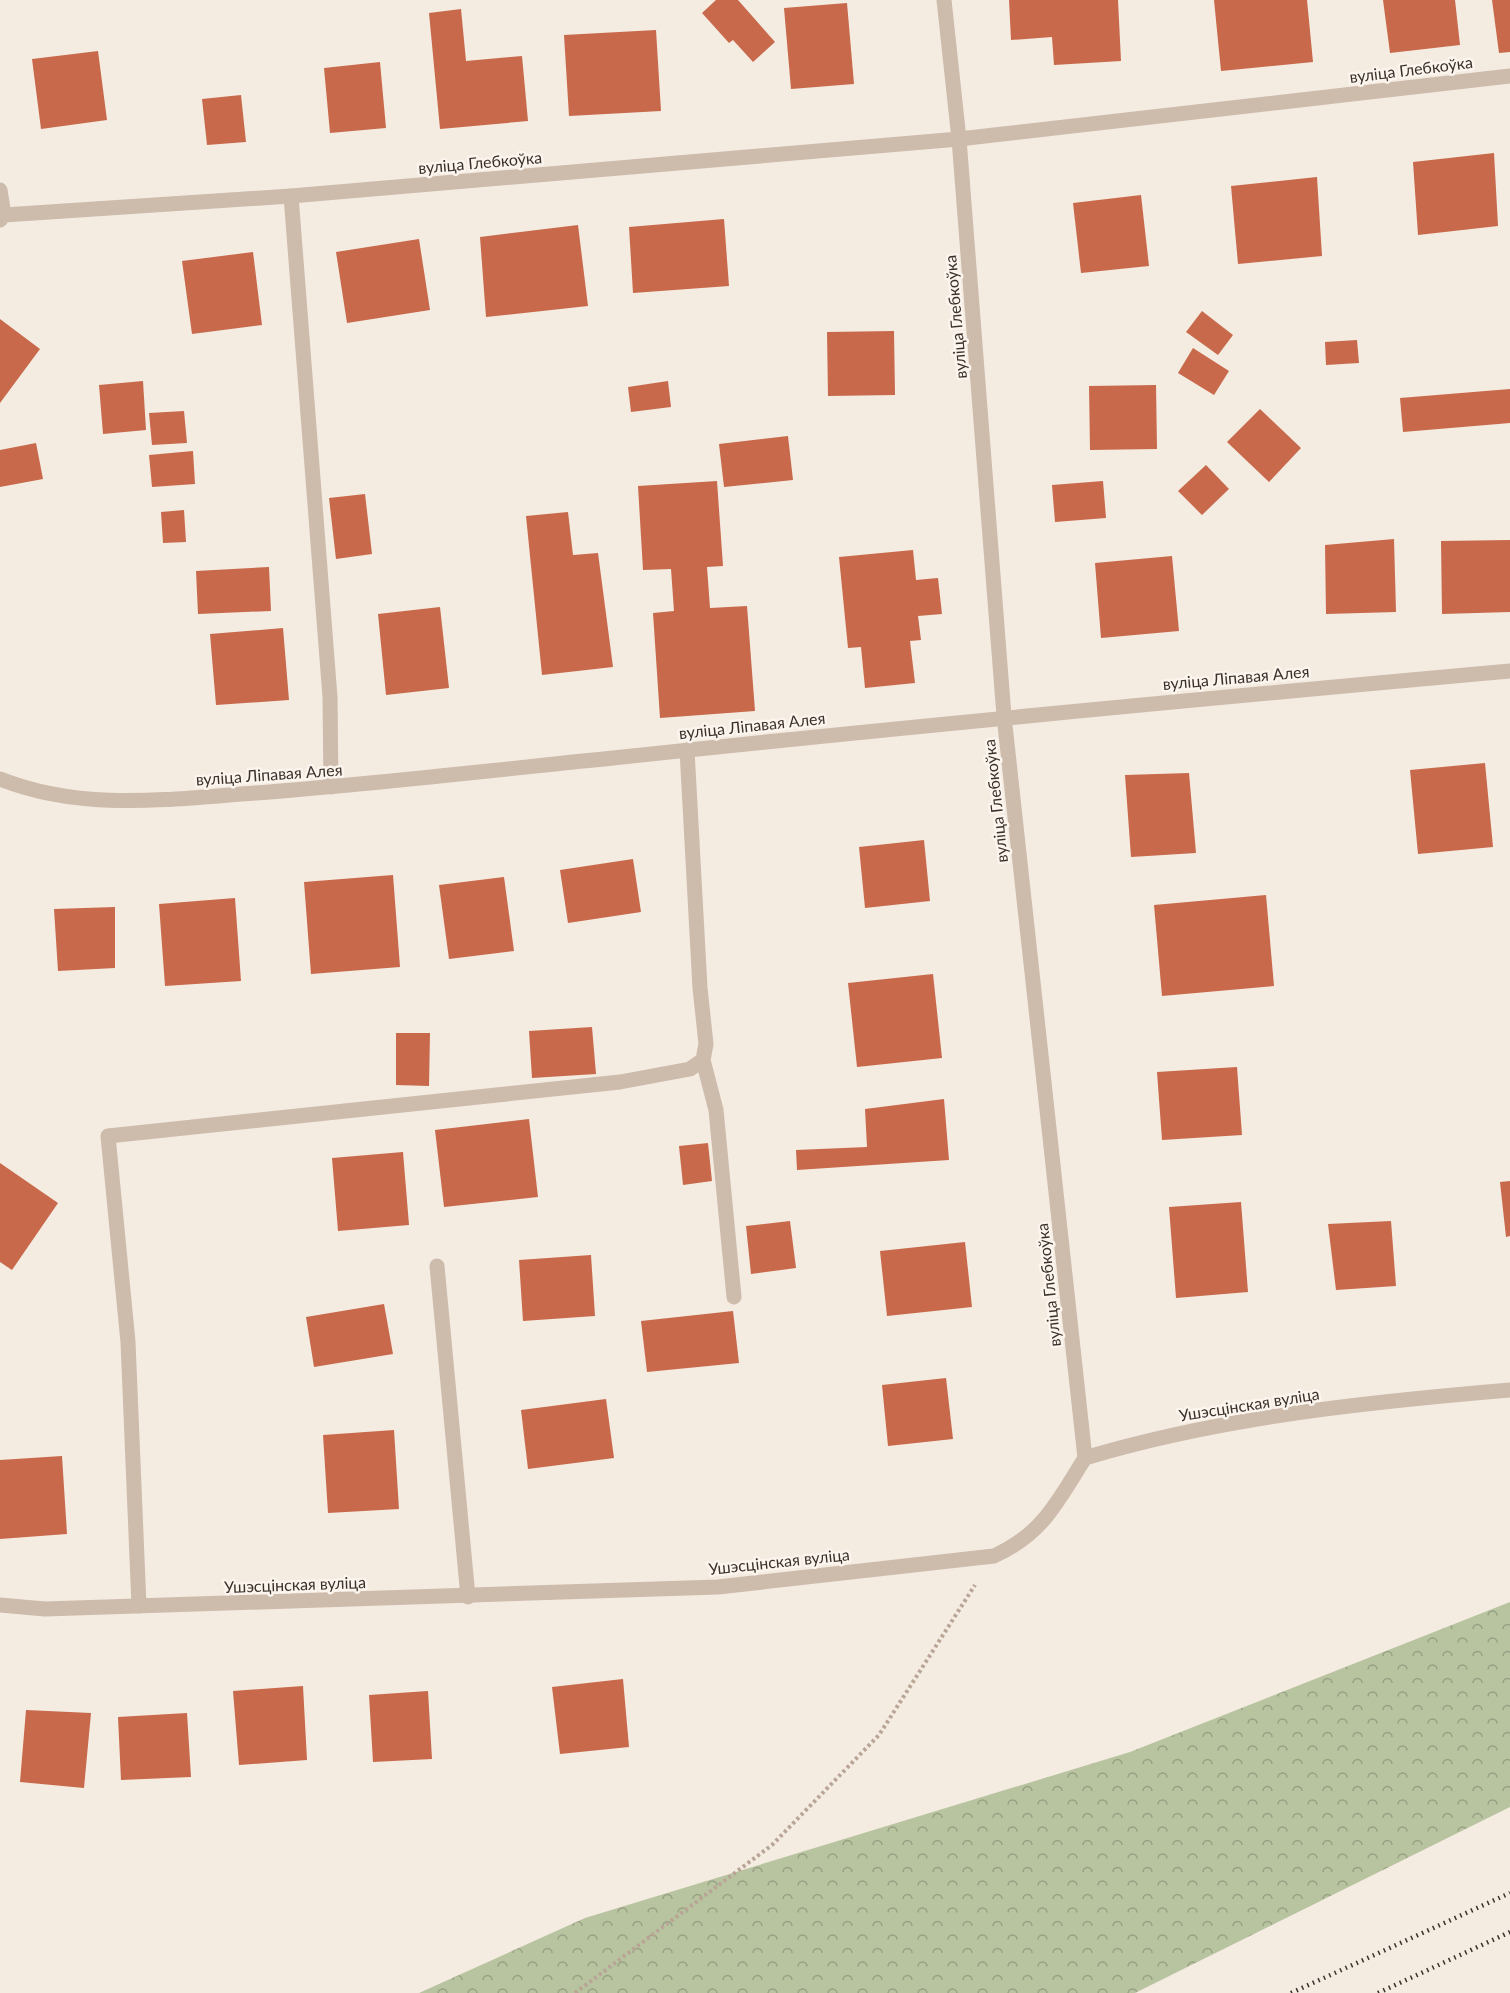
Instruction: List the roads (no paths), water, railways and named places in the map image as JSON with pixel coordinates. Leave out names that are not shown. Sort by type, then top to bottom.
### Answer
[{"type":"street","name":"вуліца Глебкоўка","points":[[944,0],[959,139],[1004,716],[1085,1458]]},
{"type":"street","name":"вуліца Глебкоўка","points":[[2,218],[291,196],[959,139],[1510,76]]},
{"type":"street","points":[[0,190],[2,218]]},
{"type":"street","points":[[291,196],[330,697],[331,788]]},
{"type":"street","name":"вуліца Ліпавая Алея","points":[[0,779],[26,790],[70,799],[122,802],[331,788],[1004,716],[1510,671]]},
{"type":"street","points":[[687,750],[700,988],[706,1044],[703,1060],[716,1110],[734,1297]]},
{"type":"street","points":[[140,1606],[128,1342],[108,1136],[620,1082],[690,1069],[703,1060]]},
{"type":"street","points":[[437,1266],[468,1597]]},
{"type":"street","name":"Ушэсцінская вуліца","points":[[0,1605],[45,1609],[468,1597],[718,1587],[994,1556],[1018,1545],[1046,1520],[1085,1458],[1164,1436],[1275,1417],[1510,1390]]},
{"type":"railway","points":[[1291,1993],[1510,1893]]},
{"type":"railway","points":[[1378,1993],[1510,1932]]}]
